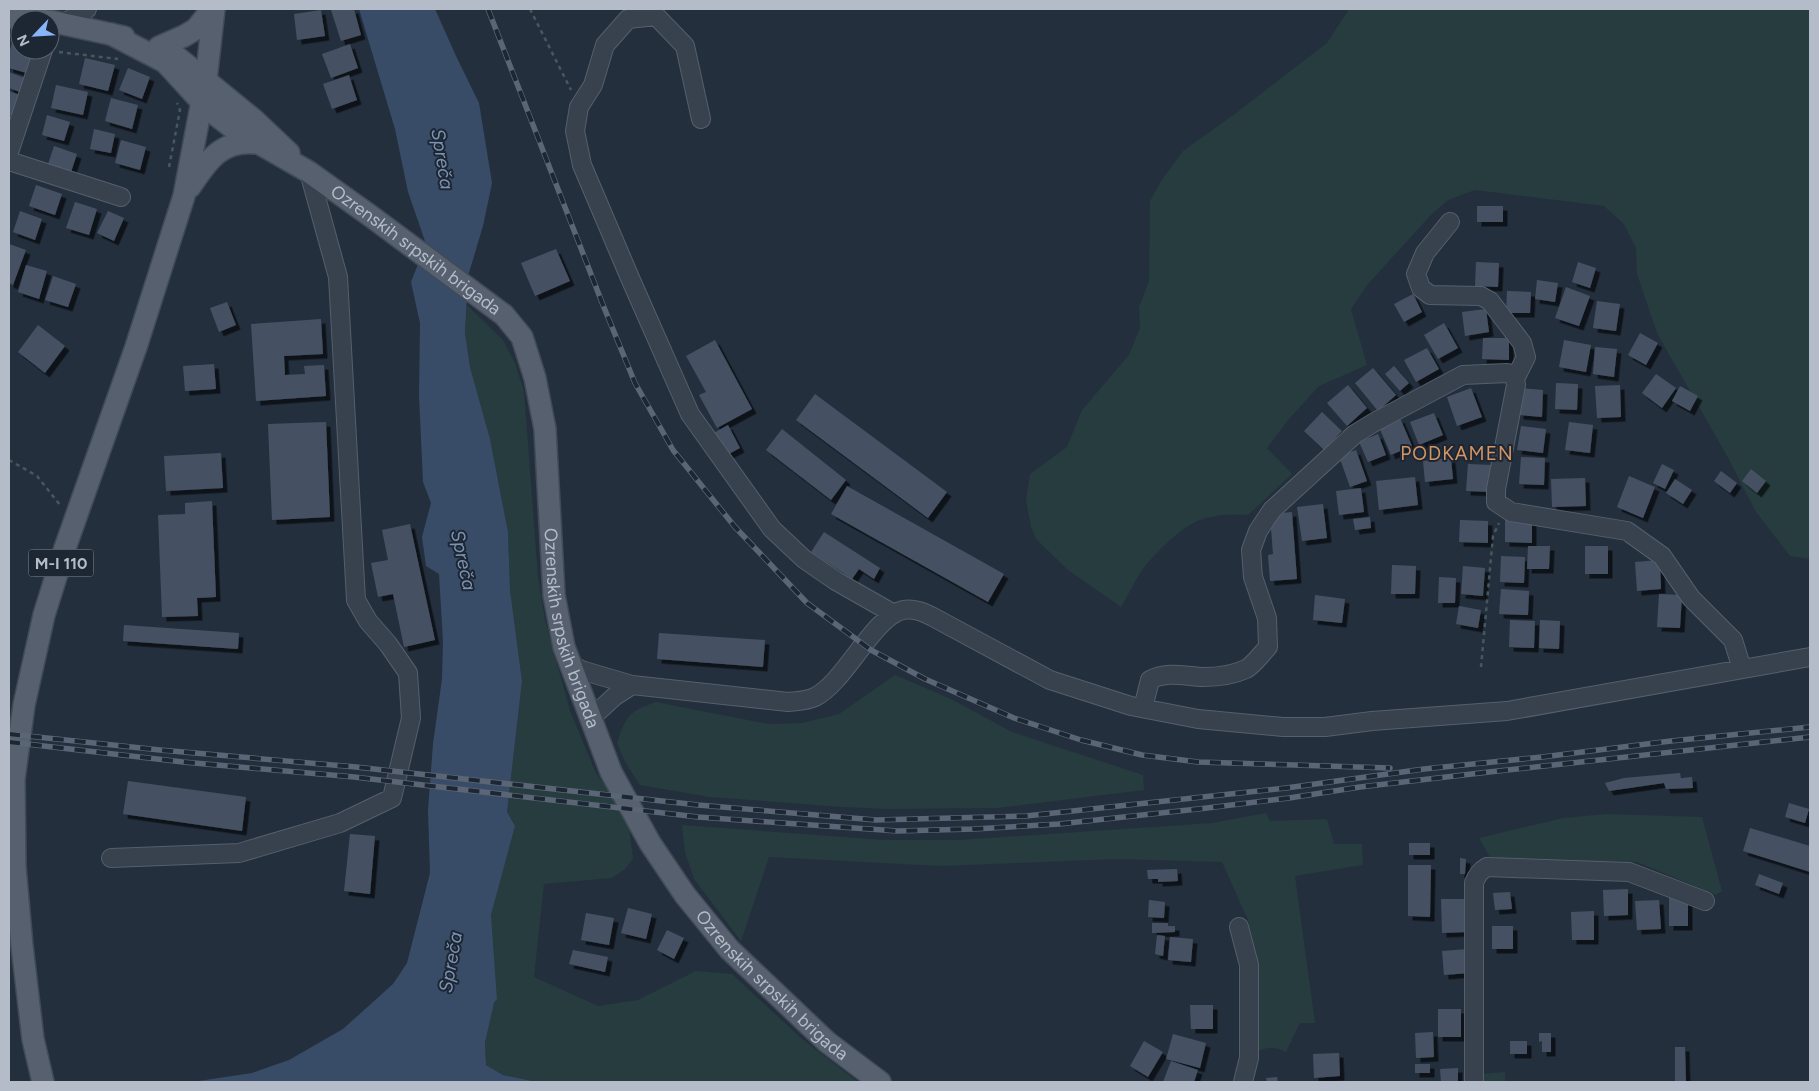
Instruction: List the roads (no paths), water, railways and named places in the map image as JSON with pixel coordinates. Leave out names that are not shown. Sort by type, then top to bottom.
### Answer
[{"type":"main road","points":[[160,47],[196,29],[213,9]]},
{"type":"main road","name":"M-I 110","points":[[43,1082],[33,1039],[15,867],[14,779],[24,705],[44,615],[65,548],[136,347],[184,196],[206,80],[213,9]]},
{"type":"main road","points":[[60,24],[111,34]]},
{"type":"main road","name":"Ozrenskih srpskih brigada","points":[[111,34],[160,47],[177,56],[253,119],[309,172]]},
{"type":"main road","name":"Ozrenskih srpskih brigada","points":[[111,34],[165,62],[202,102],[234,130],[309,172],[372,217],[504,315],[522,337],[535,378],[545,429],[554,595],[564,647],[611,772],[650,843],[686,895],[729,949],[826,1042],[880,1082]]},
{"type":"main road","points":[[184,196],[206,162],[216,154],[228,146],[242,142],[255,143]]},
{"type":"street","points":[[60,19],[88,9]]},
{"type":"street","points":[[701,119],[686,46],[656,16],[628,19],[605,45],[592,85],[579,107],[575,131],[582,165],[690,414],[772,529],[804,559],[836,581],[894,614]]},
{"type":"street","points":[[9,152],[44,60]]},
{"type":"street","points":[[9,160],[121,197]]},
{"type":"street","points":[[110,858],[239,853],[340,823],[392,798],[411,718],[408,673],[388,644],[368,621],[356,600],[338,277],[309,172]]},
{"type":"street","points":[[1450,222],[1424,253],[1416,274],[1421,288],[1430,295],[1481,296],[1490,301],[1522,343],[1526,357],[1516,379],[1496,489],[1496,502],[1512,512],[1627,531],[1662,556],[1692,598],[1733,640],[1742,669]]},
{"type":"street","points":[[1143,708],[1150,680],[1155,677],[1167,674],[1213,676],[1247,669],[1268,647],[1267,618],[1253,577],[1251,550],[1258,531],[1272,510],[1355,434],[1463,375],[1507,373],[1512,374],[1516,379]]},
{"type":"street","points":[[570,664],[581,670],[632,685],[788,702],[814,698],[850,663],[878,628],[901,610],[922,612],[1050,680],[1143,708],[1198,719],[1283,727],[1325,727],[1372,721],[1507,711],[1810,657]]},
{"type":"street","points":[[590,719],[615,696],[632,685]]},
{"type":"street","points":[[1474,1082],[1474,883],[1476,876],[1483,869],[1487,867],[1623,871],[1667,885],[1705,901]]},
{"type":"street","points":[[1239,927],[1249,965],[1249,1058],[1243,1082]]},
{"type":"water","name":"Spreča","points":[[359,9],[435,9],[479,103],[492,183],[483,226],[468,276],[465,333],[470,367],[490,439],[508,532],[510,590],[522,681],[507,812],[515,826],[491,915],[497,999],[494,1003],[485,1043],[486,1065],[503,1075],[537,1082],[192,1082],[252,1073],[289,1060],[343,1029],[393,984],[407,963],[430,873],[428,810],[433,744],[442,679],[443,641],[439,574],[426,566],[422,537],[431,503],[423,482],[419,395],[420,323],[411,282],[426,244],[408,192],[395,129]]},
{"type":"railway","points":[[488,9],[635,383],[673,450],[735,527],[807,603],[871,650],[925,679],[1014,718],[1081,740],[1142,755],[1198,762],[1390,768]]},
{"type":"railway","points":[[9,734],[160,750],[356,767],[698,805],[876,820],[1026,816],[1286,788],[1424,769],[1810,727]]},
{"type":"railway","points":[[9,742],[183,762],[354,777],[698,817],[897,831],[1059,824],[1207,808],[1489,772],[1810,737]]},
{"type":"district","name":"PODKAMEN","points":[[1457,453]]}]
